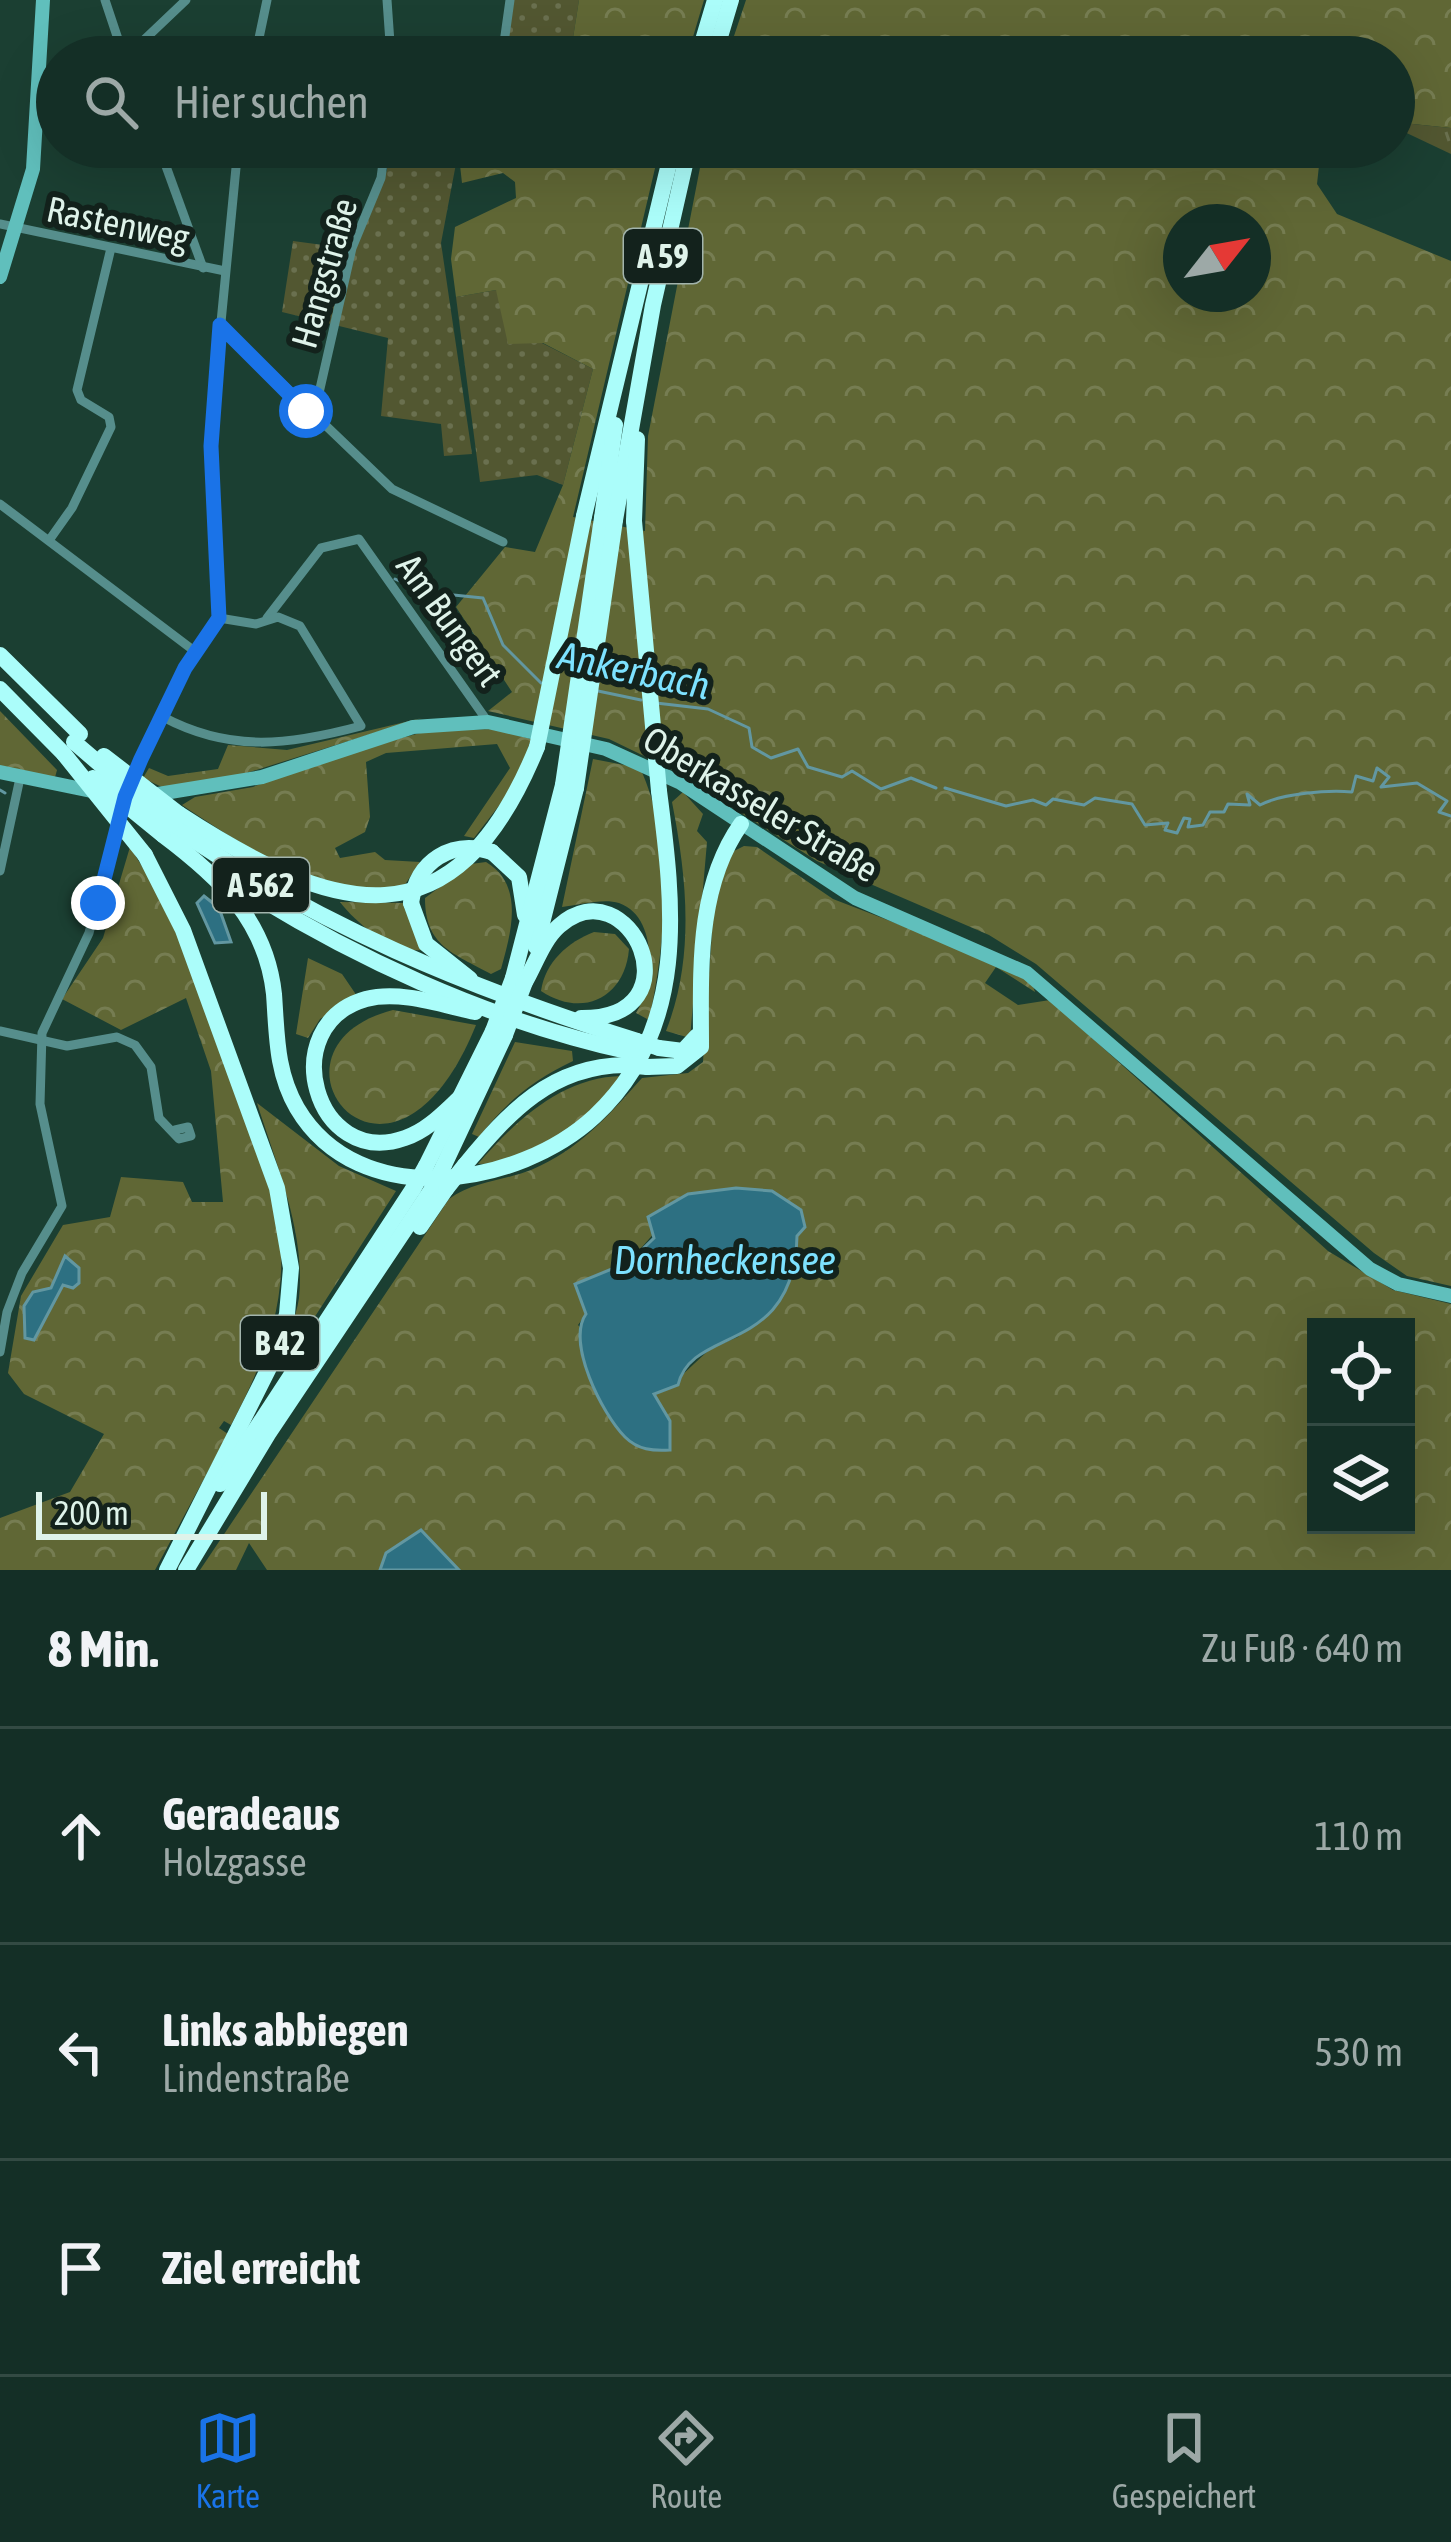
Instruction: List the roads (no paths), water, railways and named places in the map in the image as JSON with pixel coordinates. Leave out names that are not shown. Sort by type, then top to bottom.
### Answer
[{"type":"highway","points":[[704,36],[715,0]]},
{"type":"highway","points":[[720,36],[731,0]]},
{"type":"highway","name":"A 59","points":[[357,1274],[430,1189],[435,1166],[501,1028],[554,886],[609,519],[629,329],[668,168]]},
{"type":"highway","name":"A 59","points":[[609,519],[684,168]]},
{"type":"highway","points":[[0,658],[73,743],[171,825],[311,888],[358,897],[404,892],[448,873],[494,831],[537,747],[609,519]]},
{"type":"highway","points":[[189,855],[237,899],[258,934],[271,976],[279,1063],[308,1123],[349,1157],[385,1172],[467,1176],[525,1161],[566,1140],[612,1099],[647,1048],[671,957],[671,890],[659,791],[609,519]]},
{"type":"highway","name":"A 562","points":[[0,688],[171,825],[282,898],[484,991],[562,1018],[631,1053],[664,1057]]},
{"type":"highway","name":"B 42","points":[[73,743],[145,855],[183,930],[286,1220],[291,1268],[286,1314],[258,1394],[168,1570]]},
{"type":"highway","name":"A 59","points":[[519,980],[520,958],[569,787]]},
{"type":"highway","points":[[471,1097],[413,1135],[383,1142],[362,1139],[332,1122],[320,1104],[311,1074],[319,1036],[351,1006],[387,997],[501,1028],[631,1053],[664,1057],[701,1047],[708,890],[718,856],[741,824]]},
{"type":"highway","name":"A 562","points":[[171,825],[189,855]]},
{"type":"highway","points":[[484,991],[426,944],[411,903],[417,880],[437,857],[465,848],[492,852],[510,864],[525,891],[520,958]]},
{"type":"highway","points":[[189,855],[323,934],[501,1028]]},
{"type":"highway","points":[[519,980],[554,932],[571,918],[601,914],[628,926],[646,960],[636,997],[611,1015],[562,1018]]},
{"type":"highway","points":[[186,1570],[268,1434],[399,1240],[419,1227],[430,1189],[465,1166],[539,1088],[631,1053]]},
{"type":"highway","name":"B 42","points":[[168,1570],[357,1274]]},
{"type":"street","points":[[42,36],[44,0]]},
{"type":"street","points":[[105,0],[118,36]]},
{"type":"street","points":[[147,36],[185,0]]},
{"type":"street","points":[[259,36],[267,0]]},
{"type":"street","points":[[386,0],[389,36]]},
{"type":"street","points":[[505,36],[510,0]]},
{"type":"street","points":[[0,277],[8,227],[33,169],[36,126]]},
{"type":"street","points":[[167,168],[203,268]]},
{"type":"street","points":[[0,1352],[7,1312],[22,1273],[62,1206],[40,1104],[42,1040],[89,933],[125,797],[219,618],[211,446],[236,168]]},
{"type":"street","name":"Hangstraße","points":[[306,411],[319,393],[352,248],[383,168]]},
{"type":"street","name":"Rastenweg","points":[[8,227],[225,271]]},
{"type":"street","points":[[50,539],[72,508],[111,428],[109,417],[82,400],[77,390],[111,248]]},
{"type":"street","points":[[220,325],[392,489],[503,542]]},
{"type":"street","points":[[0,504],[197,653]]},
{"type":"street","name":"Am Bungert","points":[[267,618],[321,548],[359,538],[488,722]]},
{"type":"street","points":[[163,717],[231,743],[286,745],[362,726],[306,632],[290,620],[267,618],[256,624],[219,618]]},
{"type":"street","name":"Oberkasseler Straße","points":[[0,772],[125,797],[235,784],[393,731],[488,722],[556,734],[628,758],[856,898],[1027,973],[1370,1269],[1398,1284],[1451,1296]]},
{"type":"street","points":[[0,871],[20,778]]},
{"type":"street","points":[[0,1031],[78,1047],[117,1037],[134,1045],[151,1067],[159,1118],[175,1130]]},
{"type":"water","points":[[204,896],[219,908],[231,942],[215,943],[197,903]]},
{"type":"water","name":"Dornheckensee","points":[[736,1188],[772,1191],[801,1210],[805,1227],[797,1236],[792,1274],[779,1301],[762,1320],[702,1353],[687,1366],[678,1385],[654,1394],[670,1421],[670,1450],[640,1447],[616,1426],[589,1377],[580,1342],[586,1314],[575,1284],[629,1262],[654,1238],[648,1217],[688,1194]]},
{"type":"water","points":[[65,1256],[79,1268],[79,1283],[73,1288],[63,1285],[34,1340],[25,1338],[24,1306],[33,1292],[51,1288]]},
{"type":"water","points":[[421,1530],[459,1570],[380,1570],[386,1553]]},
{"type":"waterway","name":"Ankerbach","points":[[395,579],[424,592],[483,598],[503,645],[541,683]]},
{"type":"waterway","name":"Ankerbach","points":[[598,691],[641,700]]},
{"type":"waterway","name":"Ankerbach","points":[[656,703],[708,709],[749,728],[752,747],[771,758],[798,749],[808,767],[842,777],[852,771],[881,789],[911,778],[936,788]]},
{"type":"waterway","name":"Ankerbach","points":[[945,788],[1006,806],[1033,800],[1046,805],[1053,799],[1084,805],[1095,798],[1132,804],[1145,825],[1168,823],[1165,830],[1177,833],[1184,818],[1190,819],[1188,827],[1203,825],[1210,812],[1224,812],[1228,804],[1250,805],[1247,794],[1260,805],[1306,793],[1352,792],[1356,776],[1373,781],[1377,768],[1389,777],[1381,787],[1417,783],[1447,801],[1439,812],[1451,816]]},
{"type":"waterway","name":"Ankerbach","points":[[0,790],[5,793]]}]
